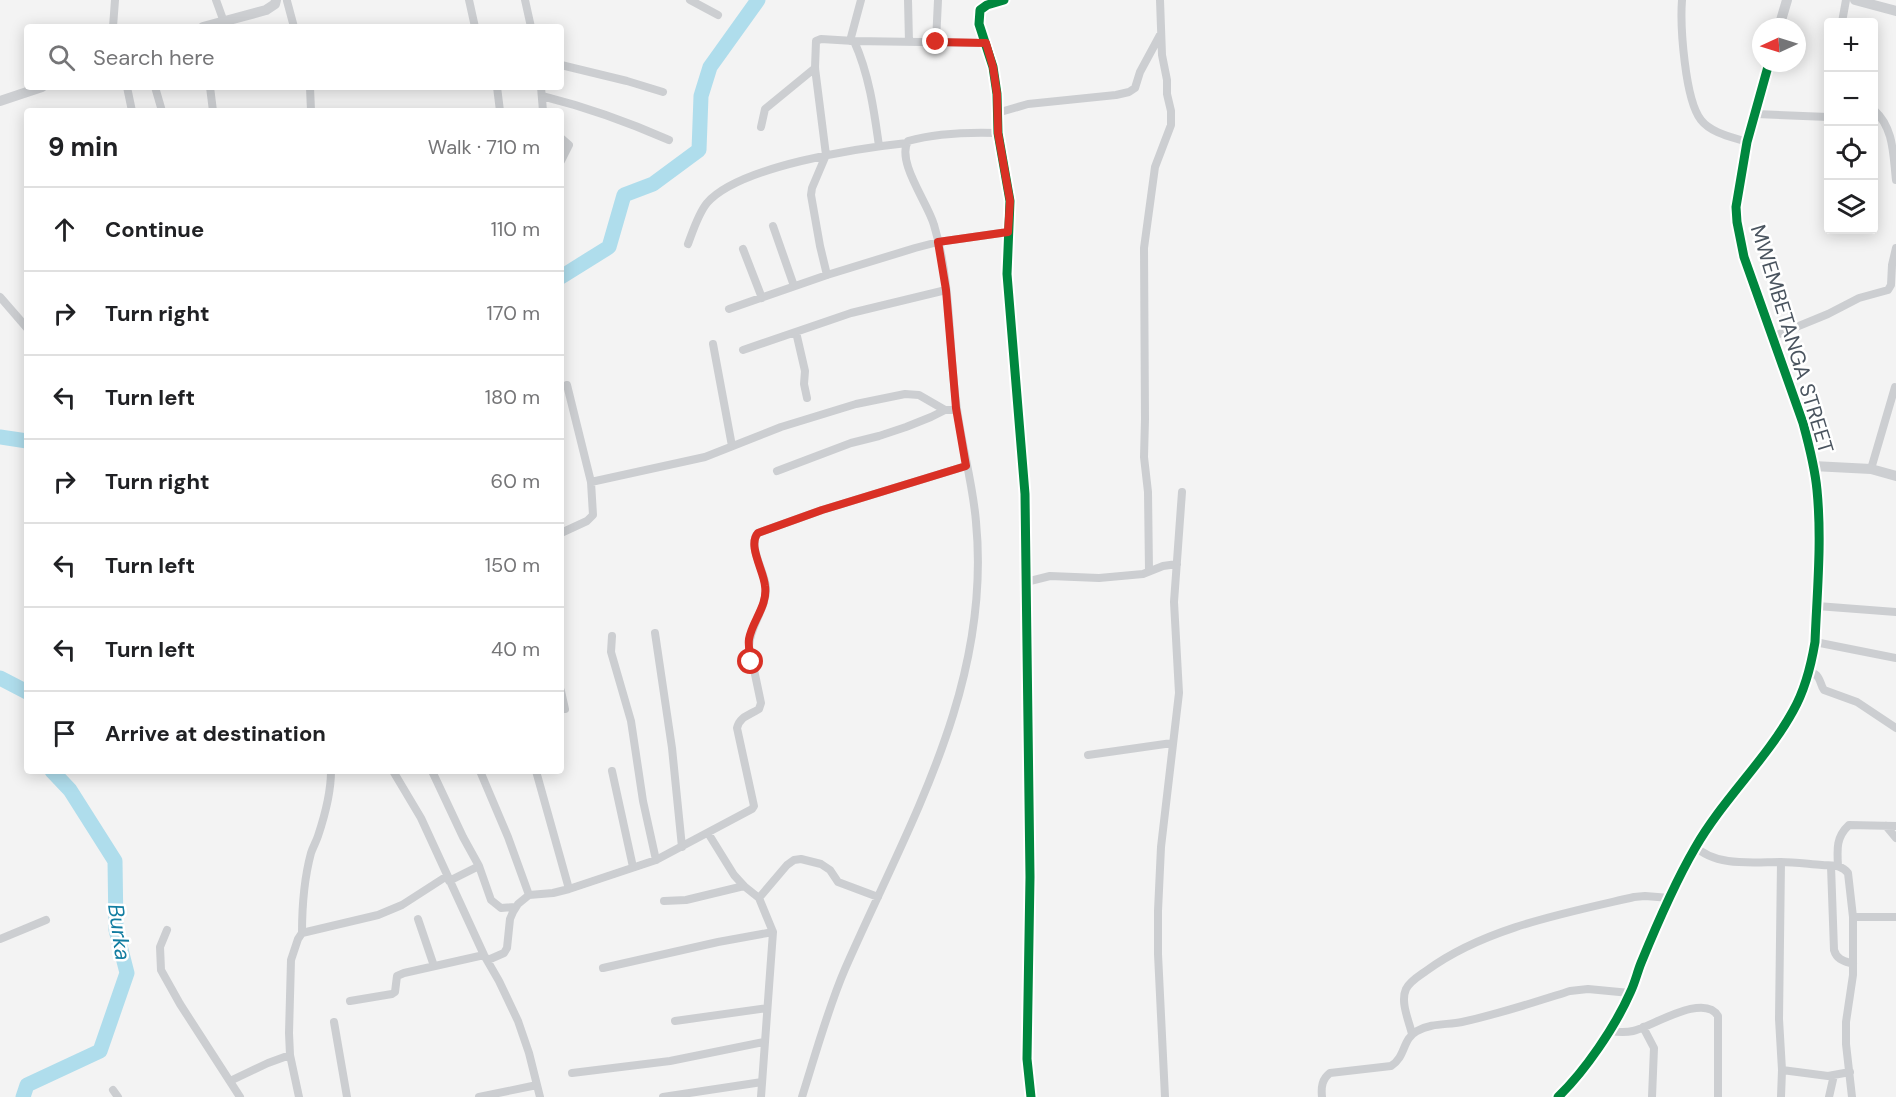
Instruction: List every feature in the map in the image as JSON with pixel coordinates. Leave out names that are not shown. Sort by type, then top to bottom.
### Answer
[{"type":"street","points":[[113,24],[115,0]]},
{"type":"street","points":[[216,0],[224,22]]},
{"type":"street","points":[[216,24],[267,10],[275,2],[289,0],[293,24]]},
{"type":"street","points":[[469,0],[474,24]]},
{"type":"street","points":[[525,0],[530,24]]},
{"type":"street","points":[[690,0],[718,15]]},
{"type":"street","points":[[861,0],[852,41],[861,55],[870,90],[879,146]]},
{"type":"street","points":[[908,0],[909,42]]},
{"type":"street","points":[[936,42],[938,0]]},
{"type":"street","points":[[978,0],[979,24],[993,67],[998,133],[1010,201],[1006,274],[1025,494],[1030,877],[1028,1059],[1030,1097]]},
{"type":"street","points":[[980,10],[987,5],[1004,0]]},
{"type":"street","points":[[1149,571],[1148,492],[1144,457],[1144,248],[1155,166],[1172,118],[1162,56],[1160,0]]},
{"type":"street","points":[[1682,0],[1685,66],[1693,102],[1701,120],[1715,131],[1747,142]]},
{"type":"street","points":[[1782,18],[1787,0]]},
{"type":"street","points":[[1843,18],[1846,0]]},
{"type":"street","points":[[1855,0],[1896,11]]},
{"type":"street","points":[[997,113],[1028,104],[1129,92],[1135,88],[1140,72],[1161,34]]},
{"type":"street","points":[[827,275],[811,195],[826,155],[814,68],[816,41],[821,39],[986,43]]},
{"type":"street","points":[[564,66],[663,92]]},
{"type":"street","points":[[761,127],[765,109],[814,68]]},
{"type":"street","name":"MWEMBETANGA STREET","points":[[1558,1097],[1570,1086],[1609,1031],[1630,993],[1670,898],[1695,846],[1736,789],[1760,761],[1788,720],[1798,702],[1808,675],[1815,642],[1820,536],[1813,466],[1803,423],[1744,257],[1737,222],[1736,207],[1747,142],[1767,72]]},
{"type":"street","points":[[0,101],[33,90]]},
{"type":"street","points":[[128,90],[131,108]]},
{"type":"street","points":[[156,90],[161,108]]},
{"type":"street","points":[[210,90],[213,108]]},
{"type":"street","points":[[310,90],[310,108]]},
{"type":"street","points":[[497,90],[500,108]]},
{"type":"street","points":[[541,90],[543,108]]},
{"type":"street","points":[[542,96],[574,104],[669,140]]},
{"type":"street","points":[[1756,114],[1824,117]]},
{"type":"street","points":[[1878,114],[1888,128],[1891,138],[1896,180]]},
{"type":"street","points":[[688,244],[696,221],[706,203],[737,181],[826,155],[907,143],[938,135],[998,133]]},
{"type":"street","points":[[564,141],[569,145],[564,155]]},
{"type":"street","points":[[802,1097],[844,972],[932,778],[957,705],[971,647],[978,551],[976,520],[956,408],[946,290],[938,242],[930,213],[906,163],[907,143]]},
{"type":"street","points":[[773,226],[794,286]]},
{"type":"street","points":[[729,309],[827,275],[938,242],[1008,232]]},
{"type":"street","points":[[1772,337],[1859,298],[1891,288],[1892,265],[1896,248]]},
{"type":"street","points":[[743,249],[762,298]]},
{"type":"street","points":[[743,350],[851,313],[946,290]]},
{"type":"street","points":[[0,297],[24,325]]},
{"type":"street","points":[[796,332],[805,371],[804,384],[807,398]]},
{"type":"street","points":[[713,344],[732,446]]},
{"type":"street","points":[[564,532],[591,519],[593,515],[591,482],[567,385]]},
{"type":"street","points":[[1870,469],[1895,387]]},
{"type":"street","points":[[591,482],[705,457],[781,427],[819,415],[856,404],[905,394],[919,395],[945,410]]},
{"type":"street","points":[[777,471],[851,443],[906,427],[945,410],[956,408]]},
{"type":"street","points":[[350,1000],[392,994],[395,992],[397,976],[434,966],[504,953],[507,948],[510,919],[515,907],[529,895],[569,889],[656,860],[749,812],[754,806],[737,728],[738,722],[759,709],[760,704],[749,637],[764,604],[766,587],[753,545],[754,537],[758,533],[822,510],[966,466]]},
{"type":"street","points":[[1813,466],[1870,469],[1896,476]]},
{"type":"street","points":[[1165,1097],[1158,933],[1161,847],[1179,693],[1174,602],[1182,492]]},
{"type":"street","points":[[1026,582],[1050,576],[1099,578],[1143,574],[1162,566],[1177,564]]},
{"type":"street","points":[[1817,606],[1896,612]]},
{"type":"street","points":[[655,633],[672,748],[682,847]]},
{"type":"street","points":[[612,636],[611,652],[631,721],[643,801],[656,860]]},
{"type":"street","points":[[1815,642],[1896,658]]},
{"type":"street","points":[[1808,675],[1815,674],[1820,678],[1824,690],[1857,702],[1896,728]]},
{"type":"street","points":[[564,704],[565,709]]},
{"type":"street","points":[[1089,755],[1172,743]]},
{"type":"street","points":[[612,771],[633,867]]},
{"type":"street","points":[[298,1097],[290,1055],[291,960],[297,939],[302,933],[306,875],[326,807],[331,774]]},
{"type":"street","points":[[395,774],[421,818],[518,1021],[540,1097]]},
{"type":"street","points":[[433,774],[479,866],[491,900],[501,908],[515,907]]},
{"type":"street","points":[[481,774],[529,895]]},
{"type":"street","points":[[537,774],[569,889]]},
{"type":"street","points":[[1853,964],[1841,960],[1836,956],[1834,950],[1837,845],[1841,834],[1849,825],[1896,826]]},
{"type":"street","points":[[1886,826],[1896,838]]},
{"type":"street","points":[[708,833],[734,875],[759,898],[773,932],[761,1097]]},
{"type":"street","points":[[1695,846],[1701,852],[1739,862],[1835,866],[1845,870],[1849,877],[1853,917],[1852,986],[1846,1022],[1852,1097]]},
{"type":"street","points":[[759,898],[787,865],[794,860],[801,859],[822,864],[830,870],[838,882],[878,897]]},
{"type":"street","points":[[1781,862],[1779,1019],[1781,1097]]},
{"type":"street","points":[[302,933],[378,915],[402,905],[448,878],[479,866]]},
{"type":"street","points":[[664,901],[686,900],[744,886]]},
{"type":"street","points":[[1412,1034],[1404,1003],[1406,988],[1433,965],[1468,946],[1509,930],[1566,913],[1634,897],[1670,898]]},
{"type":"street","points":[[1853,917],[1896,916]]},
{"type":"street","points":[[418,919],[434,966]]},
{"type":"street","points":[[0,939],[46,920]]},
{"type":"street","points":[[167,930],[160,947],[161,970],[180,1004],[240,1097]]},
{"type":"street","points":[[603,968],[773,932]]},
{"type":"street","points":[[1322,1097],[1324,1077],[1330,1073],[1390,1066],[1398,1062],[1407,1040],[1420,1029],[1433,1025],[1462,1022],[1570,992],[1588,989],[1630,993]]},
{"type":"street","points":[[675,1021],[767,1008]]},
{"type":"street","points":[[1609,1031],[1635,1030],[1685,1010],[1709,1008],[1715,1011],[1718,1016],[1718,1097]]},
{"type":"street","points":[[334,1022],[347,1097]]},
{"type":"street","points":[[1643,1027],[1654,1048],[1652,1097]]},
{"type":"street","points":[[572,1073],[669,1061],[764,1042]]},
{"type":"street","points":[[230,1082],[290,1055]]},
{"type":"street","points":[[1782,1070],[1816,1075],[1850,1072]]},
{"type":"street","points":[[1830,1097],[1834,1075]]},
{"type":"street","points":[[663,1097],[762,1082]]},
{"type":"street","points":[[479,1097],[537,1085]]},
{"type":"waterway","points":[[564,275],[609,247],[624,195],[653,184],[699,150],[701,96],[710,67],[758,0]]},
{"type":"waterway","points":[[0,437],[24,441]]},
{"type":"waterway","points":[[0,678],[24,690]]},
{"type":"waterway","name":"Burka","points":[[23,1097],[27,1085],[100,1051],[127,973],[116,930],[115,861],[70,790],[55,774]]},
{"type":"cycle path","points":[[1004,0],[987,5],[980,10],[979,24],[993,67],[997,94],[998,133],[1010,201],[1007,274],[1025,494],[1030,877],[1027,1059],[1031,1097]]},
{"type":"cycle path","points":[[1558,1097],[1589,1062],[1624,1006],[1666,904],[1706,830],[1770,746],[1793,711],[1804,686],[1815,642],[1819,547],[1815,473],[1803,423],[1744,257],[1737,222],[1736,207],[1747,142],[1766,72]]},
{"type":"route","points":[[751,662],[749,637],[764,604],[766,587],[753,545],[754,537],[758,533],[822,510],[966,466],[956,408],[946,290],[938,242],[1008,232],[1010,201],[998,133],[997,94],[993,67],[986,43],[936,42]]}]
